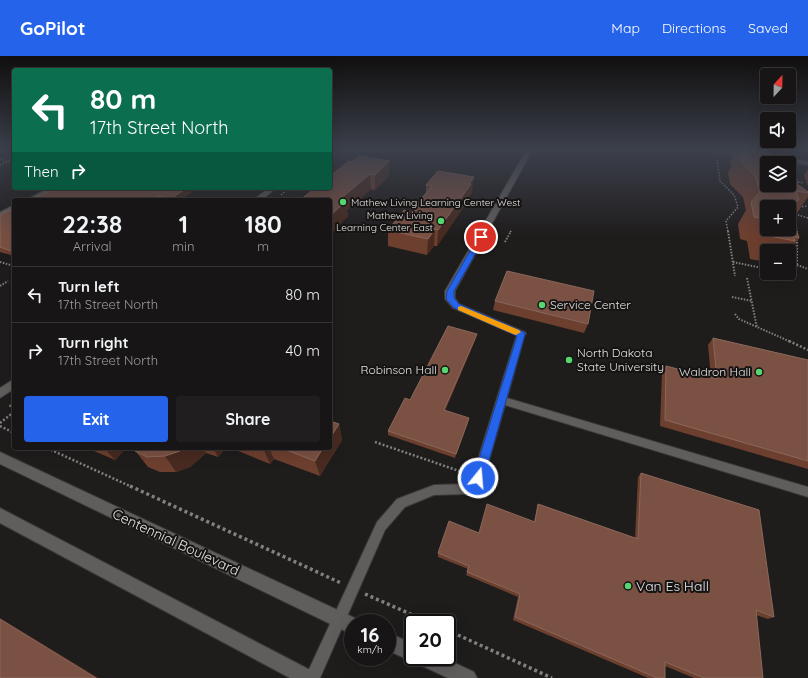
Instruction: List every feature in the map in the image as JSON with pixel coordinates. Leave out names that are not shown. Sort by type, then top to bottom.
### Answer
[{"type":"street","points":[[514,178],[450,291],[450,299],[456,306],[521,334]]},
{"type":"street","points":[[260,198],[270,190]]},
{"type":"street","points":[[0,394],[12,385]]},
{"type":"street","name":"Centennial Boulevard","points":[[0,458],[344,622]]},
{"type":"street","points":[[0,515],[308,678]]},
{"type":"street","points":[[442,666],[468,678]]},
{"type":"lane","points":[[33,198],[49,190]]},
{"type":"lane","points":[[0,214],[12,208]]},
{"type":"lane","points":[[312,678],[380,526],[401,503],[434,490],[468,489],[478,478],[521,334]]},
{"type":"lane","points":[[502,400],[808,492]]},
{"type":"path","points":[[719,178],[720,181],[734,195],[738,207],[726,221],[735,276]]},
{"type":"path","points":[[797,178],[798,181],[804,183]]},
{"type":"path","points":[[797,208],[808,206]]},
{"type":"path","points":[[796,215],[808,218]]},
{"type":"path","points":[[796,221],[797,265],[808,269]]},
{"type":"path","points":[[505,242],[511,231]]},
{"type":"path","points":[[0,262],[12,265]]},
{"type":"path","points":[[733,262],[760,268]]},
{"type":"path","points":[[748,278],[757,328]]},
{"type":"path","points":[[0,286],[8,281]]},
{"type":"path","points":[[732,297],[752,301]]},
{"type":"path","points":[[735,314],[739,319],[757,328],[808,350]]},
{"type":"path","points":[[0,423],[12,414]]},
{"type":"path","points":[[0,426],[12,432]]},
{"type":"path","points":[[375,442],[478,478]]},
{"type":"path","points":[[51,450],[410,614]]},
{"type":"path","points":[[456,634],[552,678]]},
{"type":"building","points":[[332,178],[365,178],[340,199],[346,201],[332,214],[332,198],[302,198],[312,190],[332,190]]},
{"type":"building","points":[[432,178],[473,178],[469,184],[471,184],[438,230],[435,229],[428,239],[388,230],[404,210],[410,212],[432,186],[426,185]]},
{"type":"building","points":[[756,178],[760,178],[760,192]]},
{"type":"building","points":[[796,183],[808,192],[796,191]]},
{"type":"building","points":[[52,190],[184,190],[172,198],[158,196],[155,198],[35,198]]},
{"type":"building","points":[[796,191],[799,199],[796,203],[796,200],[760,200],[760,218],[754,217],[751,202],[760,192]]},
{"type":"building","points":[[12,209],[12,251],[0,247],[0,215]]},
{"type":"building","points":[[796,229],[799,238],[793,236],[796,236]]},
{"type":"building","points":[[770,236],[793,236],[795,241]]},
{"type":"building","name":"Service Center","points":[[507,271],[594,291],[588,324],[495,301]]},
{"type":"building","name":"Robinson Hall","points":[[448,326],[477,334],[444,410],[469,418],[456,454],[388,431],[405,398],[410,400]]},
{"type":"building","points":[[713,338],[808,360],[808,461],[665,420],[666,366],[717,379]]},
{"type":"building","points":[[332,422],[339,424],[332,435]]},
{"type":"building","points":[[134,450],[181,450],[165,456],[147,457]]},
{"type":"building","points":[[286,450],[322,450],[315,461]]},
{"type":"building","name":"Van Es Hall","points":[[641,473],[759,510],[774,617],[756,610],[763,678],[704,678],[665,662],[665,678],[657,678],[515,617],[520,594],[467,572],[469,566],[438,553],[449,521],[479,533],[487,504],[535,522],[538,504],[638,539]]},
{"type":"building","points":[[0,619],[96,678],[0,678]]},
{"type":"slow traffic","points":[[461,308],[516,332]]},
{"type":"place","name":"Mathew Living Learning Center West","points":[[343,202]]},
{"type":"place","name":"Mathew Living Learning Center East","points":[[441,221]]},
{"type":"place","name":"Service Center","points":[[542,305]]},
{"type":"place","name":"North Dakota State University","points":[[569,360]]},
{"type":"place","name":"Robinson Hall","points":[[445,370]]},
{"type":"place","name":"Waldron Hall","points":[[759,372]]},
{"type":"place","name":"Van Es Hall","points":[[628,586]]},
{"type":"route","points":[[478,478],[521,334],[456,306],[450,299],[450,291],[481,237]]}]
